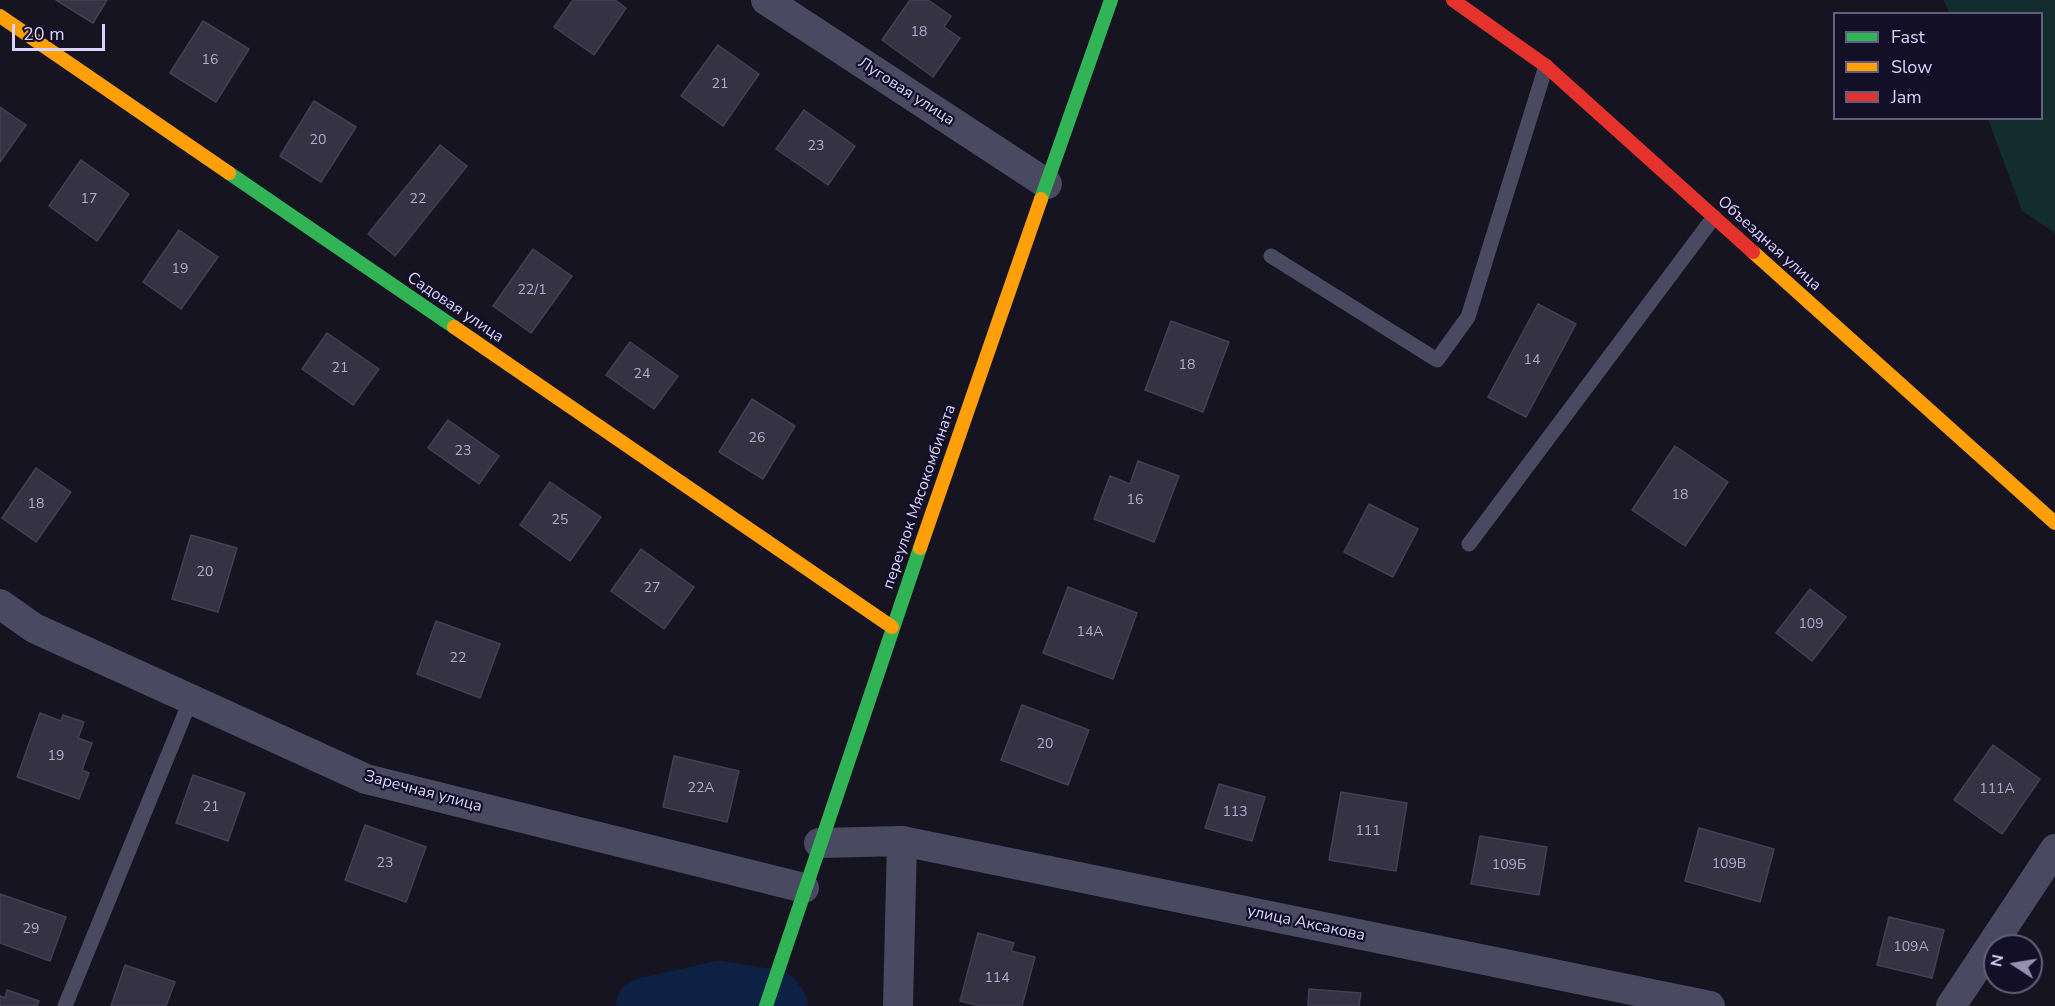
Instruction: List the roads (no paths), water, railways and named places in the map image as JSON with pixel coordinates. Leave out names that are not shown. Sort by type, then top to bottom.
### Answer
[{"type":"street","name":"Луговая улица","points":[[766,0],[1047,184]]},
{"type":"street","name":"переулок Мясокомбината","points":[[766,1006],[892,627],[1111,0]]},
{"type":"street","name":"Объездная улица","points":[[1453,0],[1546,66],[2055,523]]},
{"type":"street","name":"Садовая улица","points":[[0,16],[892,627]]},
{"type":"street","name":"Заречная улица","points":[[0,604],[34,628],[366,778],[804,888]]},
{"type":"street","name":"улица Аксакова","points":[[819,843],[902,841],[1710,1006]]},
{"type":"street","points":[[898,1006],[902,841]]},
{"type":"street","points":[[1951,1006],[2055,849]]},
{"type":"lane","points":[[1271,255],[1437,360],[1468,316],[1546,66]]},
{"type":"lane","points":[[1469,544],[1714,217]]},
{"type":"lane","points":[[65,1006],[191,699]]},
{"type":"waterway","points":[[644,1006],[719,989],[774,998],[780,1006]]}]
